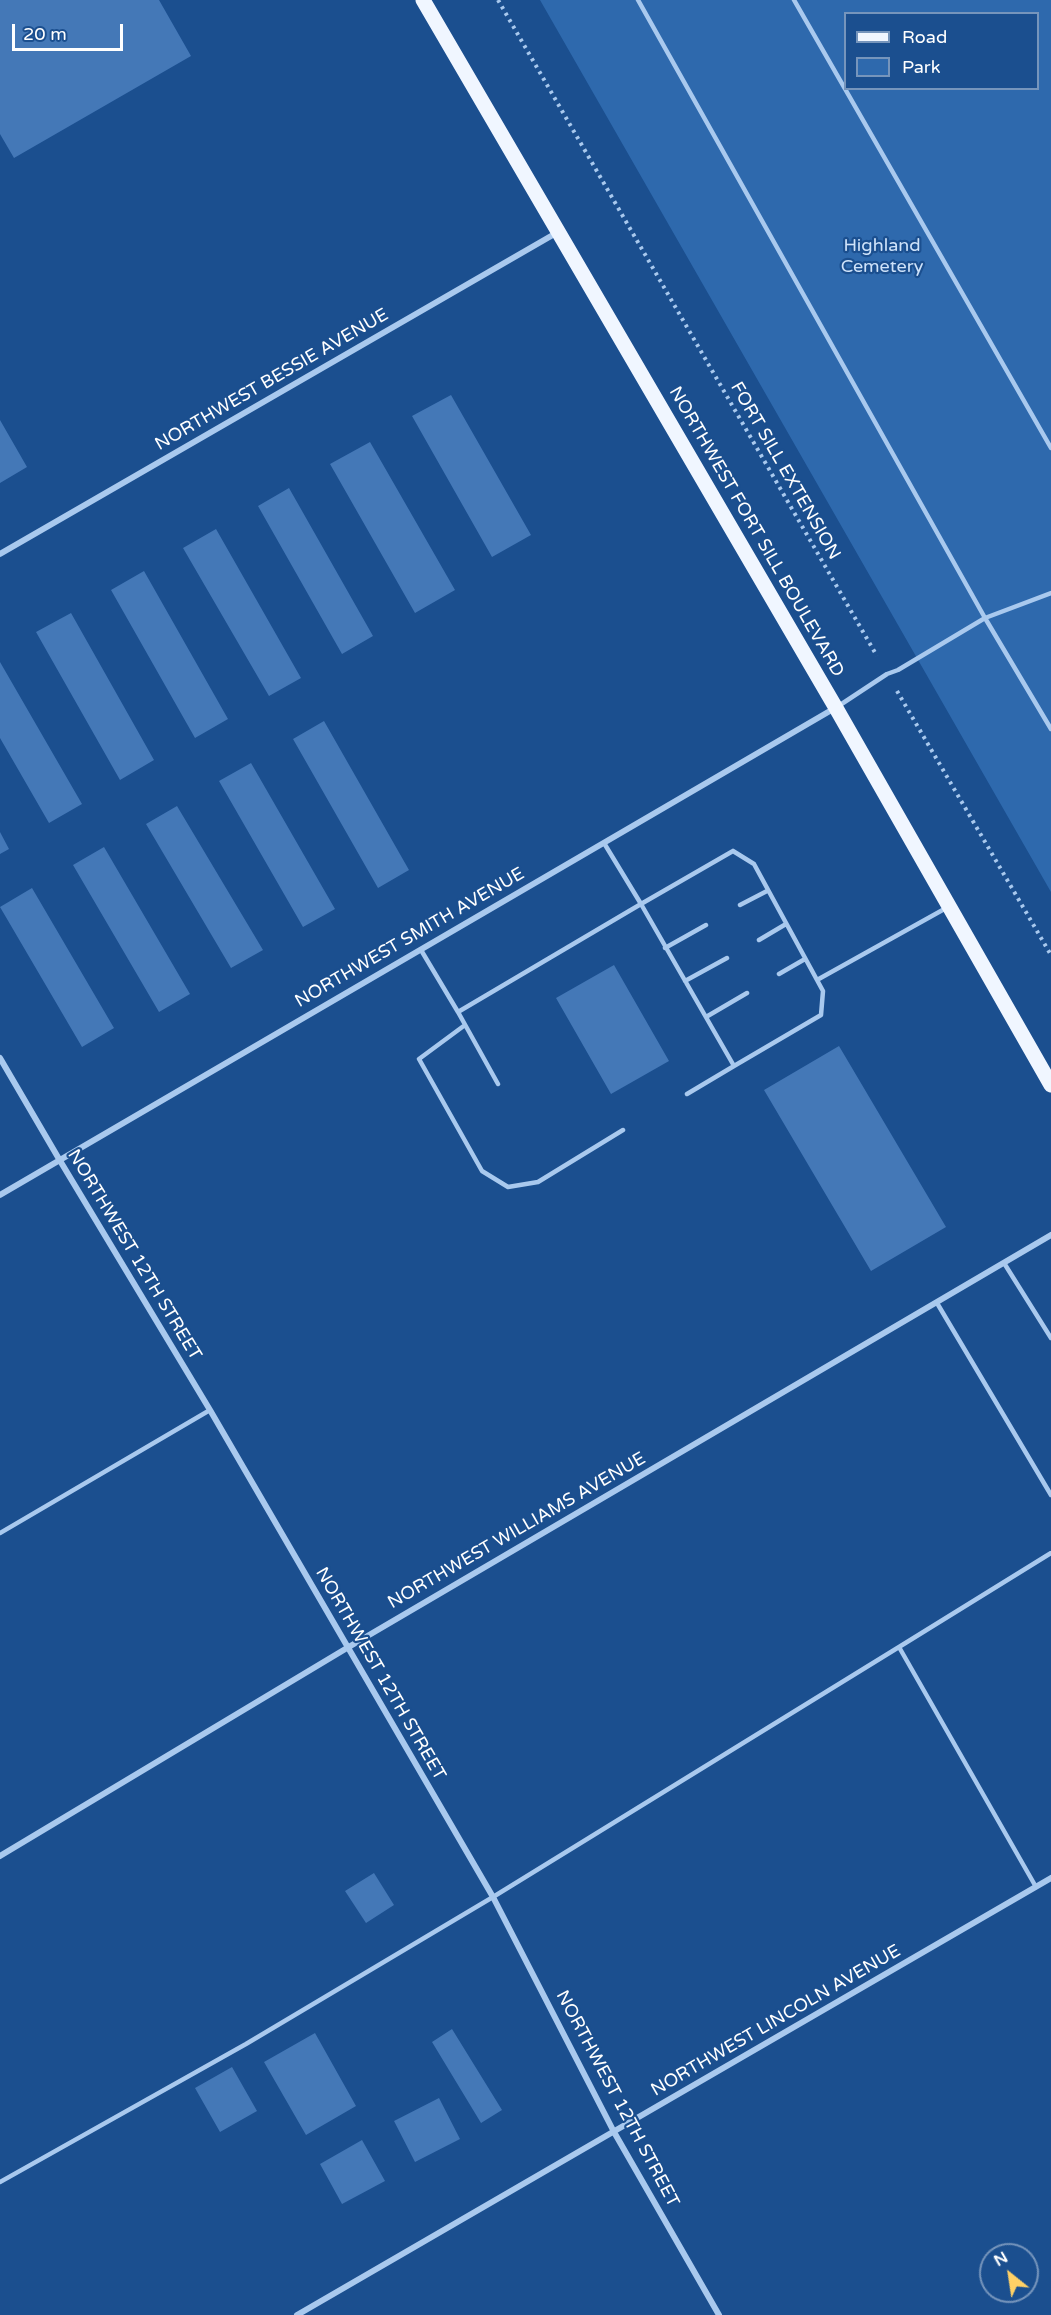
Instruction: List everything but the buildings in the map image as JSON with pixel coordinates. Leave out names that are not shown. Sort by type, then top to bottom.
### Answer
[{"type":"main road","name":"NORTHWEST FORT SILL BOULEVARD","points":[[423,0],[836,708],[1051,1085]]},
{"type":"street","name":"NORTHWEST BESSIE AVENUE","points":[[0,554],[559,232]]},
{"type":"street","name":"NORTHWEST SMITH AVENUE","points":[[0,1195],[836,708]]},
{"type":"street","name":"NORTHWEST 12TH STREET","points":[[0,1058],[210,1410],[493,1897],[614,2132],[719,2315]]},
{"type":"street","name":"NORTHWEST WILLIAMS AVENUE","points":[[0,1856],[347,1648],[1051,1235]]},
{"type":"street","name":"NORTHWEST LINCOLN AVENUE","points":[[297,2315],[1051,1878]]},
{"type":"lane","points":[[638,0],[985,618],[1051,729]]},
{"type":"lane","points":[[794,0],[844,87]]},
{"type":"lane","points":[[846,90],[1051,448]]},
{"type":"lane","points":[[836,708],[887,674],[898,670],[985,618],[1051,593]]},
{"type":"lane","points":[[604,843],[734,1066]]},
{"type":"lane","points":[[458,1012],[733,851],[754,864],[823,990],[821,1015],[687,1094]]},
{"type":"lane","points":[[740,905],[767,891]]},
{"type":"lane","points":[[817,980],[949,907]]},
{"type":"lane","points":[[759,940],[786,924]]},
{"type":"lane","points":[[665,948],[706,925]]},
{"type":"lane","points":[[421,950],[498,1084]]},
{"type":"lane","points":[[685,981],[727,958]]},
{"type":"lane","points":[[779,974],[805,959]]},
{"type":"lane","points":[[706,1017],[747,993]]},
{"type":"lane","points":[[465,1025],[420,1059],[482,1171],[508,1186],[538,1182],[623,1130]]},
{"type":"lane","points":[[1004,1263],[1051,1338]]},
{"type":"lane","points":[[937,1303],[1051,1495]]},
{"type":"lane","points":[[0,1533],[210,1410]]},
{"type":"lane","points":[[0,2182],[246,2044],[493,1897],[1051,1553]]},
{"type":"lane","points":[[898,1647],[1036,1887]]},
{"type":"path","name":"FORT SILL EXTENSION","points":[[498,0],[1051,955]]},
{"type":"green space","name":"Highland Cemetery","points":[[540,0],[1051,0],[1051,892]]}]
